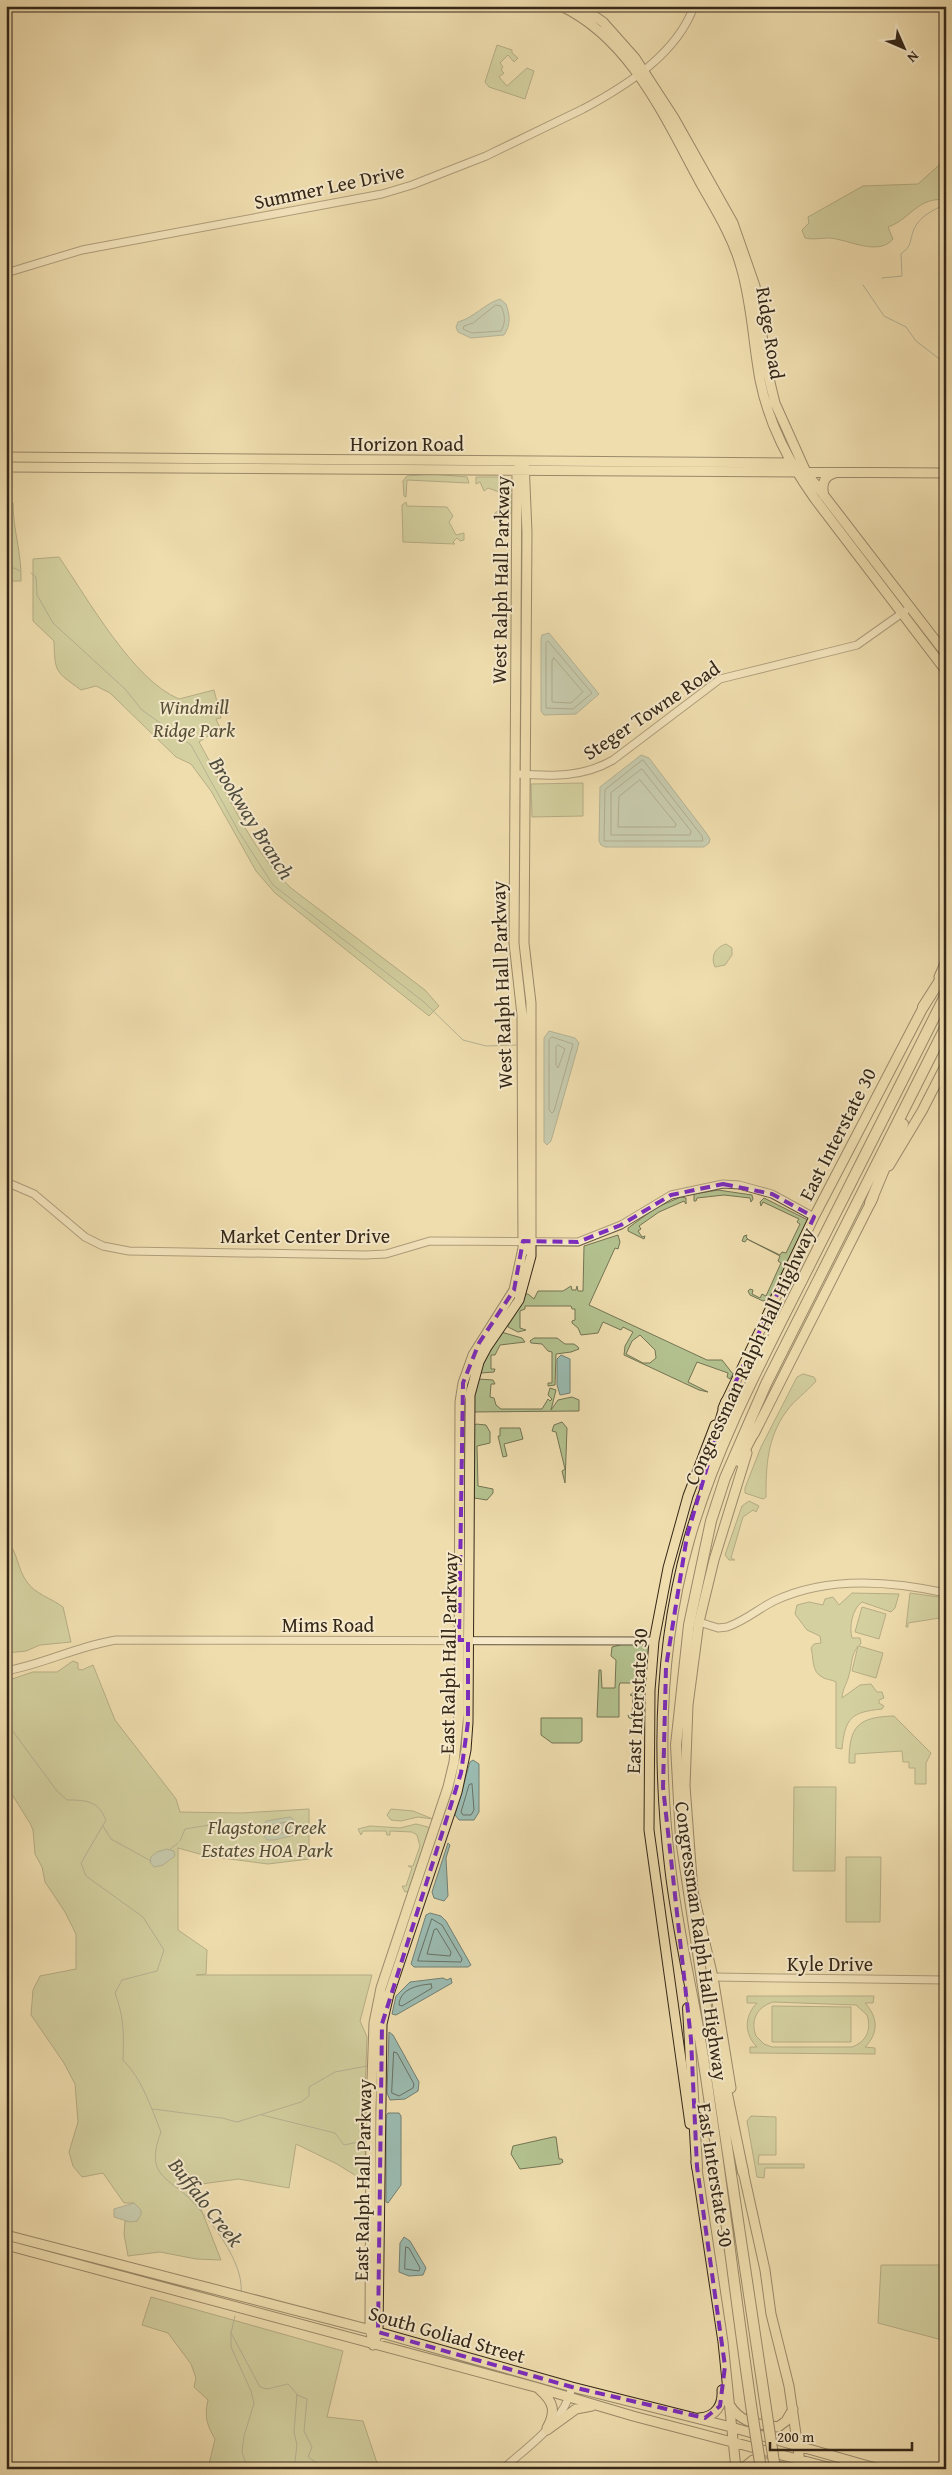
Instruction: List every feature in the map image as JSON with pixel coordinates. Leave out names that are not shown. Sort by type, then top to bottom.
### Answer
[{"type":"highway","points":[[923,1007],[946,971]]},
{"type":"highway","name":"Congressman Ralph Hall Highway","points":[[758,2465],[703,2060],[670,1870],[662,1764],[666,1667],[679,1582],[699,1508],[731,1426],[774,1335],[946,994]]},
{"type":"highway","name":"Congressman Ralph Hall Highway","points":[[775,2469],[681,1839],[676,1744],[686,1649],[690,1616],[711,1521],[728,1471],[766,1384],[946,1026]]},
{"type":"highway","points":[[870,1203],[923,1071]]},
{"type":"highway","points":[[679,1582],[687,1536],[726,1402]]},
{"type":"highway","points":[[686,1649],[699,1585],[725,1492],[756,1428]]},
{"type":"highway","points":[[680,1935],[691,2039],[697,2167]]},
{"type":"highway","points":[[707,2008],[714,2030],[743,2172]]},
{"type":"highway","points":[[768,2413],[780,2469]]},
{"type":"main road","name":"Ridge Road","points":[[561,6],[593,26],[640,72]]},
{"type":"main road","name":"Ridge Road","points":[[580,6],[603,22],[623,42],[726,230],[754,302],[762,392],[780,444],[791,463],[824,496],[946,654]]},
{"type":"main road","name":"Ridge Road","points":[[758,335],[775,403],[801,472],[901,614],[946,671]]},
{"type":"main road","points":[[766,463],[777,456],[780,444]]},
{"type":"main road","name":"Horizon Road","points":[[6,457],[167,458],[522,467],[592,471],[946,473]]},
{"type":"main road","points":[[166,468],[167,458]]},
{"type":"main road","points":[[592,471],[599,466],[626,465],[634,462]]},
{"type":"main road","name":"Horizon Road","points":[[6,467],[522,467],[634,462],[791,463]]},
{"type":"main road","points":[[646,471],[658,467],[705,466],[711,463]]},
{"type":"main road","name":"West Ralph Hall Parkway","points":[[522,467],[526,619],[524,943],[531,1003],[527,1241]]},
{"type":"main road","name":"West Ralph Hall Parkway","points":[[522,467],[516,620],[514,943],[522,1015],[527,1241]]},
{"type":"main road","points":[[824,496],[823,480],[835,472]]},
{"type":"main road","points":[[516,620],[526,619]]},
{"type":"main road","name":"East Interstate 30","points":[[736,2469],[725,2367],[649,1830],[650,1690],[654,1641],[668,1568],[682,1514],[702,1456],[814,1217],[946,961]]},
{"type":"main road","name":"East Interstate 30","points":[[800,2464],[792,2408],[771,2314],[765,2270],[747,2182],[743,2172],[713,1977],[692,1892],[685,1786],[688,1705],[699,1622],[740,1472],[756,1428],[870,1203],[946,1064]]},
{"type":"main road","name":"East Ralph Hall Parkway","points":[[373,2345],[375,2212],[371,2109],[378,2024],[461,1773],[468,1722],[464,1640],[470,1395],[479,1362],[486,1346],[519,1300],[529,1269],[527,1241]]},
{"type":"main road","name":"East Ralph Hall Parkway","points":[[375,2212],[381,2109],[378,2024]]},
{"type":"main road","points":[[371,2109],[381,2109]]},
{"type":"main road","name":"South Goliad Street","points":[[6,2235],[374,2331],[572,2388],[731,2427],[878,2469]]},
{"type":"main road","name":"South Goliad Street","points":[[6,2245],[373,2345],[536,2386],[597,2406],[733,2442],[800,2464],[829,2468]]},
{"type":"main road","points":[[425,2358],[430,2354],[473,2365],[477,2360]]},
{"type":"main road","points":[[696,2418],[711,2415],[720,2406],[725,2367]]},
{"type":"main road","points":[[536,2386],[547,2397],[554,2409],[554,2416],[547,2430]]},
{"type":"main road","points":[[728,2402],[735,2413],[745,2421],[778,2427],[786,2421],[792,2408]]},
{"type":"main road","points":[[547,2430],[576,2409],[597,2406]]},
{"type":"main road","points":[[742,2469],[753,2460],[790,2469]]},
{"type":"street","name":"Summer Lee Drive","points":[[6,273],[82,250],[382,194],[412,185],[486,156],[583,110],[640,72],[676,41],[694,6]]},
{"type":"street","name":"Steger Towne Road","points":[[516,774],[578,774],[596,769],[620,755],[720,679],[857,645],[910,607]]},
{"type":"street","name":"Market Center Drive","points":[[6,1182],[34,1194],[85,1237],[103,1246],[128,1251],[365,1255],[386,1254],[430,1242],[578,1242],[621,1226],[671,1194],[723,1184],[758,1189],[772,1194],[814,1217]]},
{"type":"street","points":[[699,1622],[718,1628],[727,1627],[748,1618],[766,1604],[786,1596],[846,1584],[903,1585],[946,1593]]},
{"type":"street","name":"Mims Road","points":[[6,1671],[32,1666],[90,1645],[129,1640],[654,1641]]},
{"type":"street","name":"Kyle Drive","points":[[713,1977],[946,1980]]},
{"type":"street","points":[[503,2469],[547,2430],[561,2413],[570,2397],[572,2388]]},
{"type":"highlighted area","points":[[723,1184],[772,1194],[814,1217],[726,1402],[687,1536],[666,1667],[663,1787],[691,2039],[697,2167],[725,2366],[720,2406],[705,2418],[572,2387],[378,2332],[382,2024],[461,1773],[468,1722],[468,1640],[459,1640],[463,1383],[479,1343],[514,1290],[523,1241],[578,1242],[621,1225],[671,1195]]},
{"type":"green space","points":[[497,45],[512,50],[512,53],[518,58],[514,62],[508,55],[500,63],[503,67],[501,70],[504,73],[499,77],[507,86],[527,68],[534,71],[525,99],[489,87],[485,82]]},
{"type":"green space","points":[[946,159],[946,200],[928,201],[888,227],[893,239],[887,244],[871,247],[837,239],[805,238],[802,230],[809,223],[808,217],[863,186],[918,184]]},
{"type":"green space","points":[[432,474],[467,477],[469,483],[407,480],[406,497],[404,496],[403,481],[407,476]]},
{"type":"green space","points":[[476,477],[504,477],[513,483],[512,513],[494,514],[500,509],[502,493],[488,488],[484,491],[480,482],[476,484]]},
{"type":"green space","points":[[406,502],[407,506],[447,507],[453,516],[449,522],[456,535],[464,533],[464,540],[460,541],[457,538],[453,542],[455,544],[403,542],[402,505]]},
{"type":"green space","points":[[6,503],[13,503],[21,581],[6,581]]},
{"type":"green space","name":"Windmill Ridge Park","points":[[59,557],[113,637],[145,675],[162,689],[179,699],[214,690],[221,718],[216,719],[220,728],[199,742],[251,837],[276,872],[291,888],[425,990],[439,1006],[429,1016],[275,893],[256,871],[211,791],[191,764],[176,757],[110,693],[96,686],[81,690],[61,675],[56,666],[54,641],[33,621],[33,559]]},
{"type":"green space","points":[[583,783],[583,816],[532,817],[531,784]]},
{"type":"green space","points":[[726,944],[732,948],[732,955],[725,965],[715,967],[713,959],[715,952],[719,947]]},
{"type":"green space","points":[[718,1190],[752,1195],[753,1199],[751,1202],[750,1198],[724,1195],[697,1198],[694,1201],[694,1194]]},
{"type":"green space","points":[[681,1197],[686,1198],[686,1204],[684,1201],[659,1212],[639,1226],[641,1229],[638,1231],[642,1237],[645,1236],[644,1239],[628,1231],[628,1228],[657,1207]]},
{"type":"green space","points":[[764,1198],[808,1220],[769,1299],[763,1301],[750,1295],[748,1291],[750,1289],[753,1290],[752,1294],[760,1298],[762,1294],[766,1296],[781,1263],[778,1261],[780,1256],[747,1239],[745,1242],[742,1241],[744,1236],[747,1235],[746,1237],[749,1240],[780,1255],[782,1252],[786,1253],[800,1224],[797,1222],[799,1219],[763,1202],[761,1206],[760,1202]]},
{"type":"green space","points":[[618,1235],[620,1242],[618,1249],[615,1248],[589,1305],[707,1360],[722,1360],[733,1374],[730,1379],[727,1377],[728,1373],[697,1362],[688,1382],[708,1392],[699,1390],[624,1355],[625,1346],[633,1332],[623,1327],[621,1330],[603,1322],[598,1333],[581,1335],[578,1328],[572,1323],[575,1320],[575,1309],[572,1309],[571,1306],[525,1306],[525,1309],[520,1311],[520,1328],[526,1330],[518,1332],[508,1327],[508,1323],[525,1294],[534,1299],[538,1291],[563,1291],[571,1286],[572,1290],[576,1290],[577,1286],[578,1291],[583,1291],[584,1246]],"holes":[[[640,1335],[655,1350],[656,1358],[650,1363],[643,1363],[626,1354],[632,1341]]]},
{"type":"green space","points":[[501,1332],[522,1338],[525,1342],[500,1345],[495,1355],[491,1355],[491,1369],[495,1369],[494,1372],[481,1373],[480,1366]]},
{"type":"green space","points":[[534,1338],[557,1338],[565,1344],[574,1344],[579,1349],[556,1354],[555,1385],[548,1386],[548,1383],[552,1383],[552,1352],[548,1351],[542,1344],[531,1343],[530,1341]]},
{"type":"green space","points":[[803,1374],[814,1377],[816,1381],[789,1408],[775,1432],[767,1464],[766,1497],[763,1499],[745,1493],[745,1488],[761,1447],[797,1377]]},
{"type":"green space","points":[[478,1379],[493,1380],[495,1384],[491,1384],[490,1397],[494,1398],[496,1405],[501,1409],[542,1409],[548,1399],[550,1401],[552,1399],[548,1395],[550,1388],[556,1390],[551,1410],[558,1400],[572,1397],[579,1400],[579,1411],[471,1412]]},
{"type":"green space","points":[[562,1422],[567,1428],[565,1483],[562,1471],[565,1469],[556,1432],[552,1431],[554,1425]]},
{"type":"green space","points":[[476,1424],[486,1425],[490,1432],[490,1443],[477,1446],[478,1486],[493,1489],[493,1493],[487,1500],[474,1498],[474,1426]]},
{"type":"green space","points":[[500,1428],[520,1428],[523,1439],[504,1444],[507,1456],[503,1457],[498,1436],[500,1436]]},
{"type":"green space","points":[[749,1501],[759,1506],[756,1512],[753,1510],[743,1517],[731,1558],[735,1560],[729,1560],[725,1555],[742,1506]]},
{"type":"green space","points":[[6,1540],[13,1549],[21,1571],[30,1586],[63,1607],[71,1642],[40,1645],[26,1651],[6,1653]]},
{"type":"green space","points":[[852,1593],[899,1594],[895,1608],[891,1612],[862,1602],[854,1614],[851,1624],[852,1638],[860,1638],[861,1643],[859,1646],[883,1653],[876,1678],[852,1671],[858,1646],[853,1656],[842,1698],[860,1685],[871,1684],[877,1692],[882,1692],[884,1698],[879,1700],[879,1703],[884,1706],[882,1709],[863,1712],[852,1719],[845,1730],[842,1749],[836,1748],[836,1682],[818,1674],[814,1664],[811,1648],[814,1644],[821,1643],[820,1636],[807,1630],[795,1614],[797,1605],[809,1602],[823,1605],[825,1599],[833,1597],[839,1605]]},
{"type":"green space","points":[[910,1593],[946,1598],[946,1617],[908,1623],[908,1627],[906,1627]]},
{"type":"green space","points":[[862,1607],[886,1614],[879,1639],[855,1632]]},
{"type":"green space","points":[[639,1640],[650,1646],[651,1657],[645,1684],[643,1717],[641,1720],[629,1718],[628,1715],[632,1715],[633,1696],[630,1695],[636,1688],[633,1683],[620,1683],[619,1717],[597,1717],[599,1670],[601,1670],[602,1688],[615,1688],[616,1660],[611,1656],[612,1647]]},
{"type":"green space","name":"Flagstone Creek Estates HOA Park","points":[[73,1661],[78,1663],[78,1669],[82,1670],[93,1665],[115,1720],[176,1799],[180,1812],[241,1813],[309,1809],[309,1859],[268,1864],[207,1856],[178,1848],[178,1930],[207,1950],[206,1974],[196,1975],[372,1975],[360,2021],[367,2037],[364,2120],[366,2182],[337,2164],[296,2144],[289,2188],[239,2179],[201,2184],[195,2180],[192,2186],[221,2260],[196,2259],[160,2252],[128,2256],[124,2234],[125,2221],[137,2221],[134,2203],[124,2203],[103,2173],[82,2177],[73,2166],[69,2152],[78,2122],[75,2084],[64,2063],[31,2015],[33,1990],[40,1976],[76,1969],[76,1934],[65,1912],[45,1882],[42,1867],[35,1854],[33,1830],[6,1785],[6,1681],[33,1672],[57,1672]]},
{"type":"green space","points":[[894,1716],[931,1753],[926,1763],[926,1784],[915,1784],[915,1768],[909,1768],[909,1762],[903,1762],[902,1751],[855,1754],[855,1763],[849,1763],[851,1740],[858,1726],[872,1719]]},
{"type":"green space","points":[[541,1718],[582,1718],[582,1741],[579,1743],[552,1743],[541,1735]]},
{"type":"green space","points":[[794,1787],[836,1787],[835,1871],[793,1871]]},
{"type":"green space","points":[[391,1809],[413,1811],[433,1819],[418,1817],[401,1821],[391,1820],[387,1815]]},
{"type":"green space","points":[[416,1824],[428,1827],[430,1831],[409,1891],[405,1892],[402,1886],[406,1886],[412,1868],[408,1866],[413,1866],[420,1846],[417,1835],[412,1832],[390,1831],[390,1835],[387,1835],[386,1831],[363,1831],[361,1835],[358,1829],[370,1826],[400,1828]]},
{"type":"green space","points":[[846,1857],[881,1857],[880,1922],[846,1922]]},
{"type":"green space","points":[[747,1996],[874,1996],[873,2003],[865,2003],[874,2019],[875,2031],[870,2042],[865,2047],[875,2048],[875,2054],[750,2053],[750,2047],[757,2047],[750,2036],[747,2025],[750,2014],[757,2003],[747,2003]],"holes":[[[773,2002],[856,2005],[867,2015],[869,2026],[864,2039],[852,2047],[772,2047],[764,2044],[756,2036],[754,2030],[756,2015],[763,2007]]]},
{"type":"green space","points":[[772,2006],[851,2007],[851,2042],[772,2042]]},
{"type":"green space","points":[[751,2116],[776,2117],[776,2155],[759,2155],[758,2164],[804,2164],[804,2168],[765,2168],[764,2178],[757,2177],[747,2121]]},
{"type":"green space","points":[[556,2137],[559,2159],[562,2159],[563,2162],[520,2169],[511,2154],[513,2146]]},
{"type":"green space","points":[[881,2265],[946,2265],[946,2341],[878,2323]]},
{"type":"green space","points":[[151,2297],[343,2351],[327,2417],[363,2421],[377,2463],[394,2469],[212,2469],[209,2464],[215,2439],[207,2421],[208,2400],[194,2387],[196,2378],[191,2364],[168,2333],[142,2325]]},
{"type":"water","points":[[500,299],[506,304],[509,316],[509,324],[504,335],[471,338],[458,332],[456,327],[458,322]]},
{"type":"water","points":[[549,633],[599,694],[576,714],[544,715],[541,711],[541,639],[542,635]]},
{"type":"water","points":[[641,755],[649,758],[707,834],[710,839],[709,843],[704,847],[605,847],[601,845],[599,841],[600,787]]},
{"type":"water","points":[[549,1031],[575,1038],[579,1043],[551,1141],[547,1145],[544,1142],[544,1038]]},
{"type":"water","points":[[561,1355],[570,1359],[570,1393],[560,1395],[557,1385],[557,1359]]},
{"type":"water","points":[[473,1760],[479,1764],[479,1812],[474,1820],[459,1820],[455,1815],[470,1762]]},
{"type":"water","points":[[290,1817],[295,1821],[295,1835],[267,1840],[262,1834],[261,1828],[266,1821]]},
{"type":"water","points":[[448,1843],[450,1845],[446,1858],[448,1896],[444,1901],[434,1898],[432,1892]]},
{"type":"water","points":[[167,1849],[174,1851],[175,1856],[163,1865],[154,1867],[150,1862],[151,1857],[157,1852]]},
{"type":"water","points":[[430,1913],[441,1916],[446,1921],[471,1965],[468,1967],[414,1967],[411,1964],[426,1915]]},
{"type":"water","points":[[443,1978],[447,1980],[451,1978],[452,1983],[396,2015],[392,2014],[396,1996],[410,1982]]},
{"type":"water","points":[[389,2032],[393,2035],[419,2082],[418,2091],[405,2099],[390,2100],[387,2093]]},
{"type":"water","points":[[388,2113],[399,2113],[401,2116],[401,2185],[388,2203],[386,2202],[386,2116]]},
{"type":"water","points":[[134,2203],[141,2210],[141,2215],[137,2221],[130,2222],[114,2217],[114,2209]]},
{"type":"water","points":[[404,2237],[410,2241],[426,2268],[423,2275],[409,2276],[399,2272],[400,2243]]},
{"type":"waterway","points":[[882,278],[902,276],[901,254],[909,245],[917,224],[927,214],[946,204]]},
{"type":"waterway","points":[[863,285],[884,316],[906,327],[916,341],[946,364]]},
{"type":"waterway","name":"Brookway Branch","points":[[6,568],[14,568],[20,571]]},
{"type":"waterway","name":"Brookway Branch","points":[[31,573],[36,577],[37,595],[53,623],[125,689],[142,710],[191,745],[239,832],[273,885],[424,1002],[463,1040],[486,1046],[516,1045]]},
{"type":"waterway","name":"Buffalo Creek","points":[[6,1722],[57,1791],[67,1800],[80,1800],[91,1803],[103,1814],[106,1820],[81,1863],[86,1876],[143,1917],[164,1950],[157,1971],[122,1980],[115,1993],[123,2026],[123,2060],[141,2085],[161,2132],[155,2154],[159,2171],[196,2205],[223,2241],[237,2268],[241,2281],[241,2293]]},
{"type":"waterway","points":[[180,1841],[185,1829],[209,1825],[221,1830],[261,1829]]},
{"type":"waterway","points":[[103,1826],[111,1839],[151,1861]]},
{"type":"waterway","points":[[169,1850],[178,1843]]},
{"type":"waterway","points":[[153,2109],[222,2118],[237,2122],[301,2102],[309,2096],[309,2087],[335,2072],[367,2066]]},
{"type":"waterway","points":[[262,2115],[335,2133],[344,2145],[364,2141]]},
{"type":"waterway","name":"Buffalo Creek","points":[[235,2316],[231,2333],[231,2347],[251,2391],[254,2403],[244,2436],[242,2452],[248,2469]]},
{"type":"waterway","points":[[231,2333],[260,2387],[267,2389],[288,2384],[297,2394],[294,2432],[297,2445],[294,2469]]},
{"type":"waterway","points":[[297,2395],[307,2399],[304,2431],[312,2447],[308,2457],[326,2469]]}]
